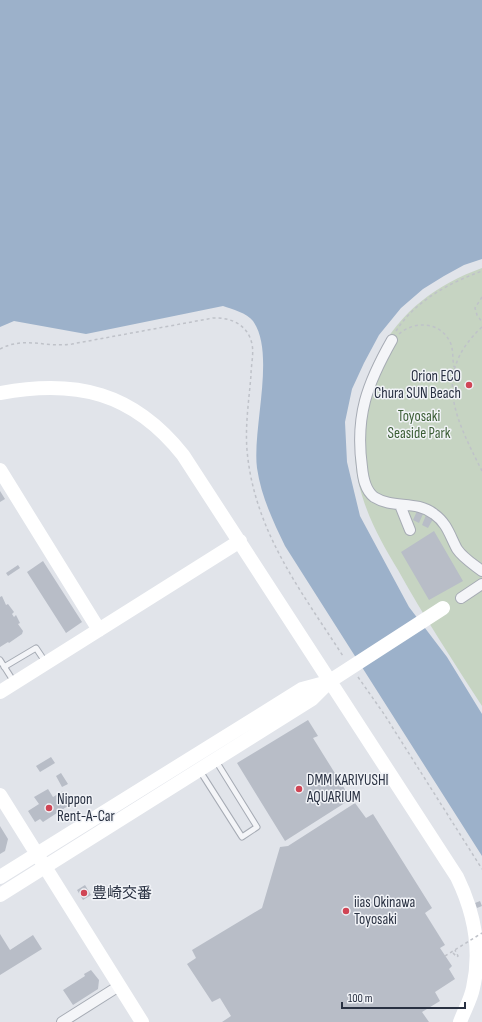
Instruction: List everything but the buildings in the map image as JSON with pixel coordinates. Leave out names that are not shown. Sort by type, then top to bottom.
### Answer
[{"type":"street","points":[[392,340],[374,371],[368,385],[360,429],[360,456],[363,475],[370,493],[378,499],[400,505],[418,506],[434,514],[448,530],[462,555],[482,571]]},
{"type":"street","points":[[0,394],[43,388],[70,388],[103,396],[129,407],[158,427],[174,444],[240,541],[446,857],[462,887],[472,914],[477,940],[478,989],[460,1022]]},
{"type":"street","points":[[0,470],[98,630]]},
{"type":"street","points":[[400,505],[410,530]]},
{"type":"street","points":[[0,692],[240,541]]},
{"type":"street","points":[[461,598],[482,584]]},
{"type":"street","points":[[0,878],[302,689],[330,681],[356,669],[443,608]]},
{"type":"street","points":[[0,895],[312,699],[330,681]]},
{"type":"street","points":[[0,796],[142,1022]]},
{"type":"street","points":[[62,1022],[119,986]]},
{"type":"lane","points":[[4,667],[36,648],[46,663]]},
{"type":"lane","points":[[0,660],[14,683]]},
{"type":"lane","points":[[200,770],[242,837],[258,827],[215,760]]},
{"type":"path","points":[[392,340],[403,322],[430,297],[460,279],[482,271]]},
{"type":"path","points":[[482,297],[475,308],[477,316],[482,322]]},
{"type":"path","points":[[0,349],[22,342],[55,346],[72,344],[214,318],[228,319],[242,326],[252,344],[247,422],[247,449],[252,481],[259,510],[279,556],[343,656]]},
{"type":"path","points":[[392,340],[407,328],[427,324],[436,328],[448,339],[453,352],[453,400],[469,443],[482,471]]},
{"type":"path","points":[[454,367],[468,342],[482,327]]},
{"type":"path","points":[[356,669],[482,869]]},
{"type":"path","points":[[445,956],[482,933]]},
{"type":"path","points":[[453,953],[457,957],[458,956],[455,950]]},
{"type":"green space","name":"Toyosaki Seaside Park","points":[[482,268],[482,706],[418,605],[374,527],[358,480],[355,448],[358,415],[365,383],[378,354],[387,339],[409,312],[435,291],[450,282]]},
{"type":"water","points":[[0,0],[482,0],[482,259],[464,265],[444,276],[423,289],[401,308],[379,335],[364,363],[352,389],[345,422],[347,462],[360,516],[409,607],[447,657],[482,714],[482,856],[285,546],[272,518],[261,488],[257,468],[256,452],[262,392],[263,352],[260,335],[253,321],[235,310],[223,306],[86,334],[14,321],[0,327]]},
{"type":"place","name":"Orion ECO Chura SUN Beach","points":[[469,385]]},
{"type":"place","name":"DMM KARIYUSHI AQUARIUM","points":[[299,789]]},
{"type":"place","name":"Nippon Rent-A-Car","points":[[49,808]]},
{"type":"place","name":"豊崎交番","points":[[84,893]]},
{"type":"place","name":"iias Okinawa Toyosaki","points":[[346,911]]}]
